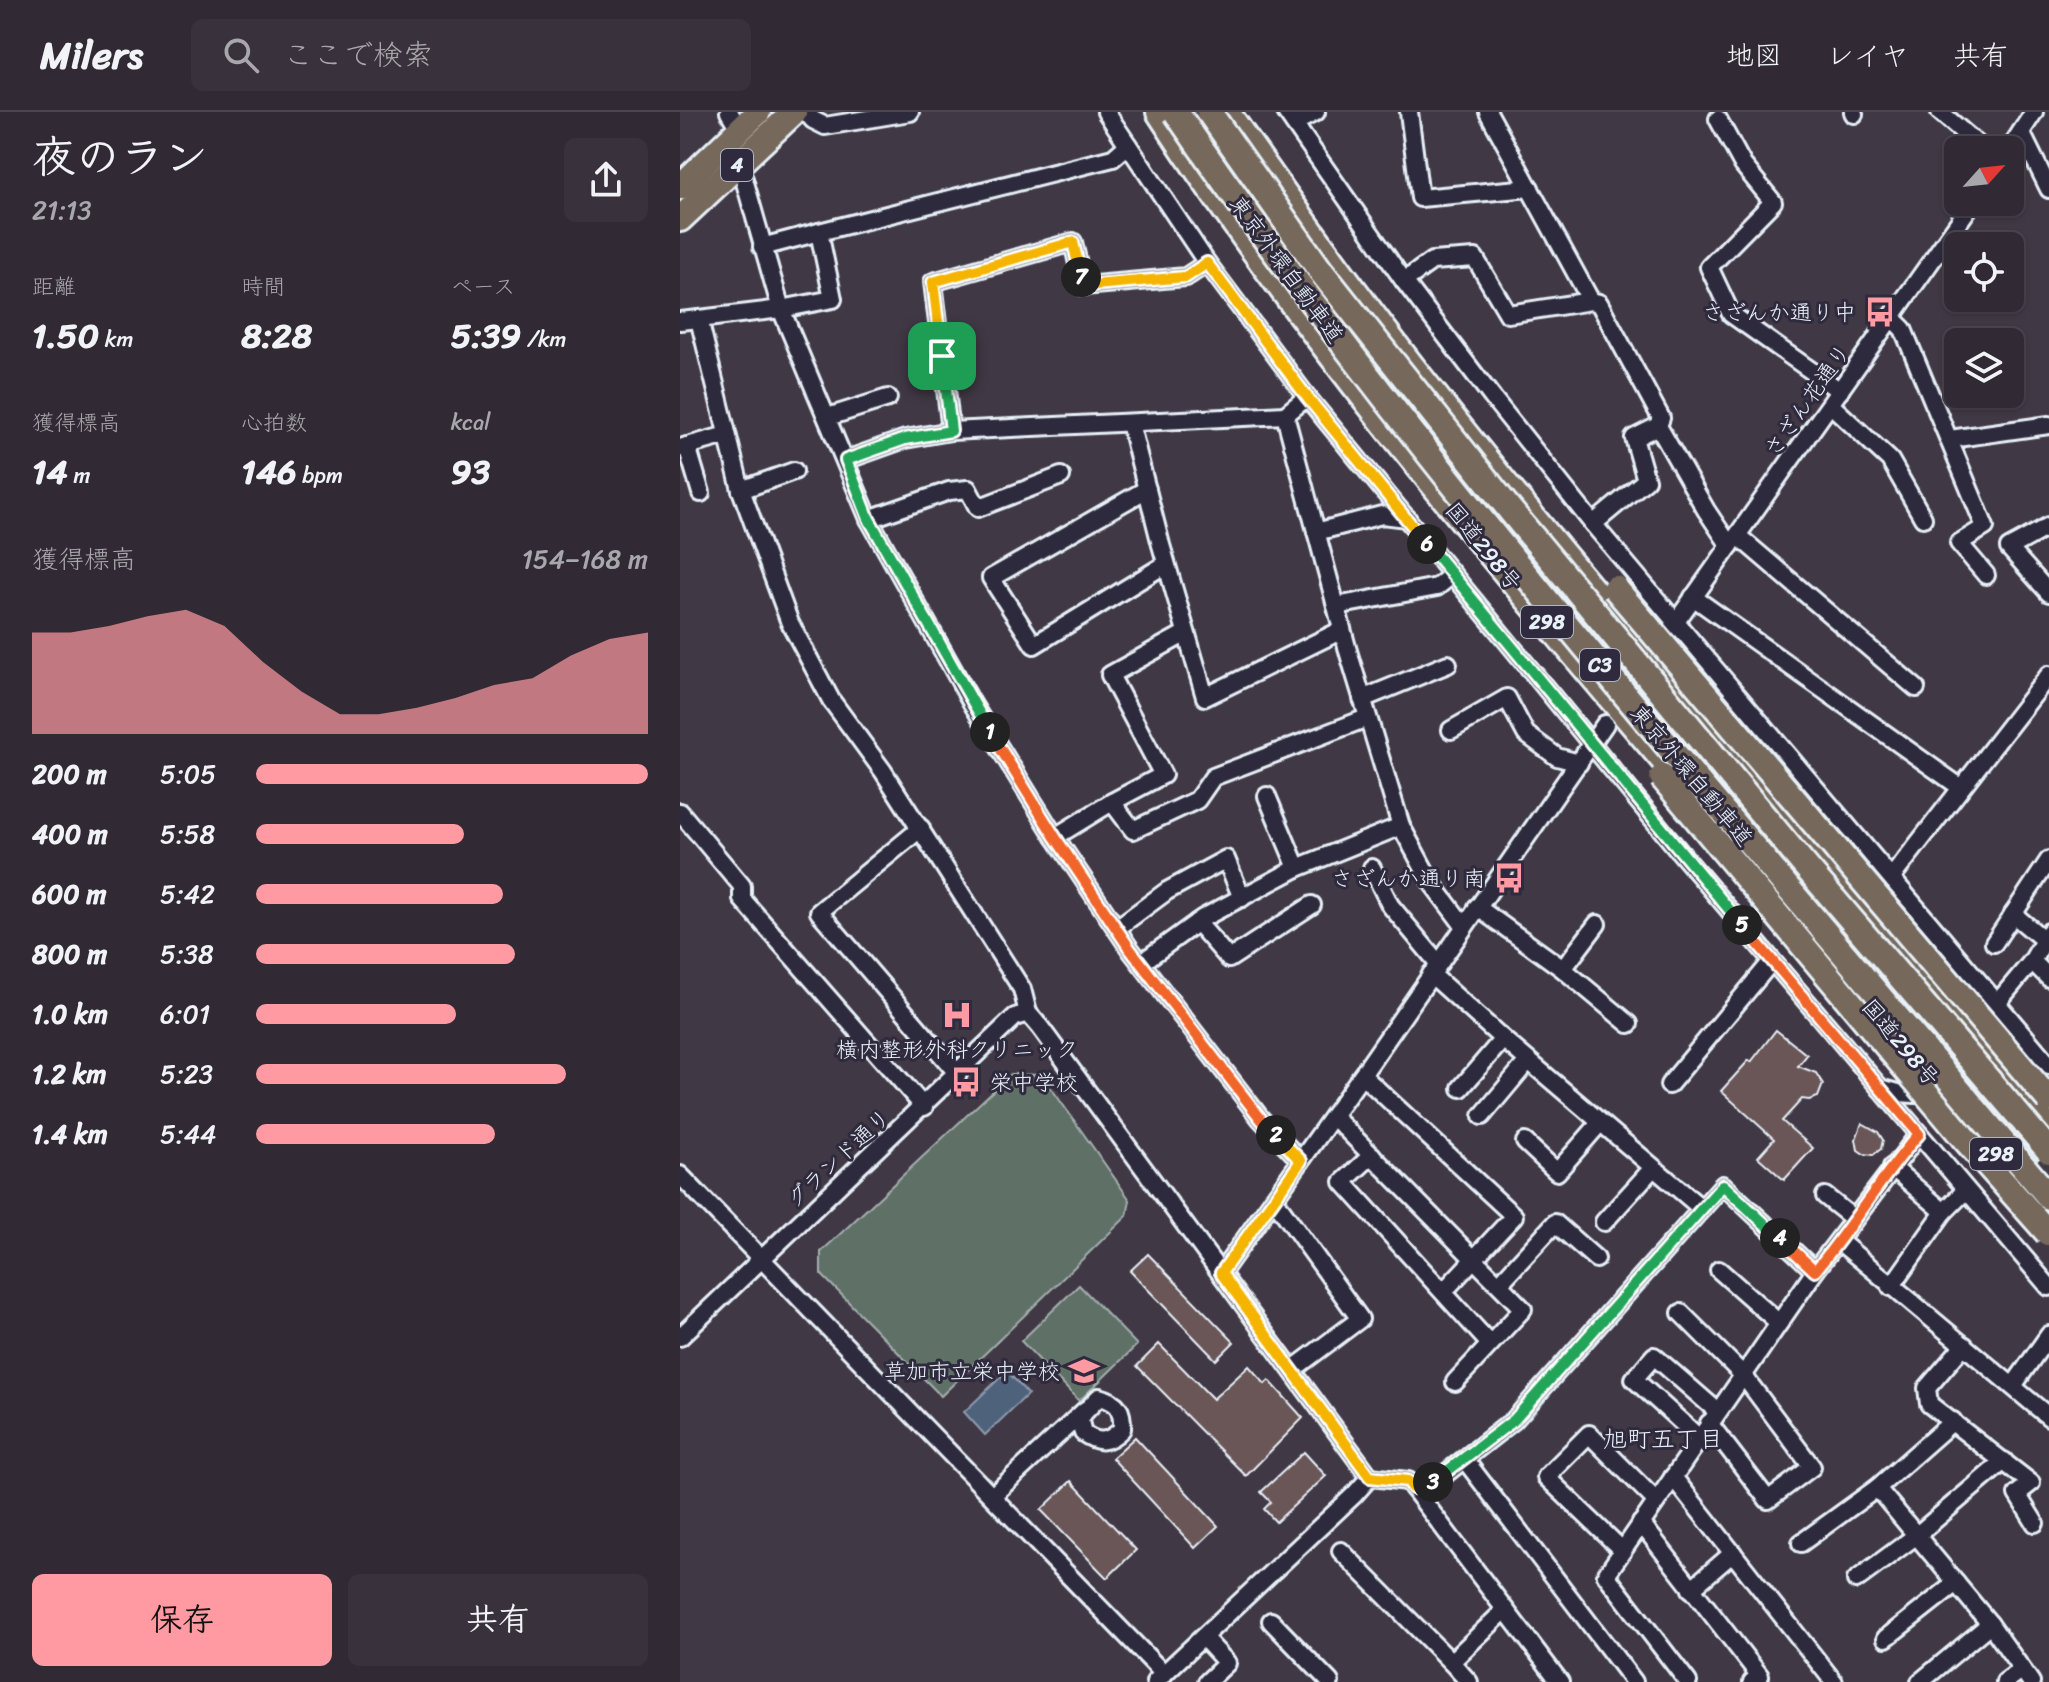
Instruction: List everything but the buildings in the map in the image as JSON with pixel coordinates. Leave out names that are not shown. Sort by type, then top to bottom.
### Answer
[{"type":"highway","name":"4","points":[[680,187],[734,121],[758,112]]},
{"type":"highway","name":"4","points":[[680,219],[794,112]]},
{"type":"highway","name":"298","points":[[1148,112],[1233,238],[1301,329],[1377,415]]},
{"type":"highway","name":"国道298号","points":[[1159,112],[1260,258],[1377,415],[1569,648],[2048,1215]]},
{"type":"highway","name":"東京外環自動車道","points":[[1176,112],[1304,294],[1496,540],[2048,1215]]},
{"type":"highway","name":"東京外環自動車道","points":[[1209,112],[1320,270],[1501,498],[1811,873],[2049,1151]]},
{"type":"highway","name":"298","points":[[1227,112],[1423,381],[1791,825],[2037,1100],[2049,1128]]},
{"type":"highway","points":[[1241,112],[1350,268],[1423,381]]},
{"type":"highway","points":[[1490,463],[1615,588],[2037,1100]]},
{"type":"highway","points":[[1569,648],[1662,777],[1963,1137],[2048,1215]]},
{"type":"street","points":[[806,112],[825,126],[910,112]]},
{"type":"street","points":[[1106,112],[1207,263],[1307,397],[1591,745],[2049,1287]]},
{"type":"street","points":[[1316,112],[1290,117],[1404,281],[1492,397],[1672,628],[1892,877],[2049,1065]]},
{"type":"street","points":[[1409,112],[1420,198],[1530,188]]},
{"type":"street","points":[[1488,112],[1591,301]]},
{"type":"street","points":[[2018,136],[2034,112]]},
{"type":"street","points":[[1942,113],[1968,136]]},
{"type":"street","points":[[1718,119],[1743,165],[1773,202],[1709,267],[1731,314],[1836,398],[1890,460],[1923,518]]},
{"type":"street","points":[[2021,132],[2049,189]]},
{"type":"street","points":[[762,247],[1113,158],[1128,145]]},
{"type":"street","points":[[736,166],[744,179],[781,309],[869,519],[973,705],[1055,837],[1141,963],[1261,1119],[1301,1161]]},
{"type":"street","name":"さざん花通り","points":[[1672,628],[1963,216]]},
{"type":"street","points":[[680,321],[781,309],[833,299],[819,232]]},
{"type":"street","points":[[951,431],[933,282],[1073,242],[1083,286],[1186,277],[1207,263]]},
{"type":"street","points":[[1404,281],[1432,261],[1475,258],[1508,314],[1591,301],[1599,303],[1661,418],[1658,426],[1634,438],[1646,480],[1593,524]]},
{"type":"street","points":[[1892,318],[1903,329],[1985,527],[1959,543],[1986,575]]},
{"type":"street","points":[[699,319],[741,490],[790,623],[831,700],[921,828],[1022,989],[1028,1013],[1370,1477],[1411,1484],[1435,1482],[1514,1420],[1723,1185],[1815,1271]]},
{"type":"street","points":[[846,460],[905,439],[951,431],[1285,415],[1307,397]]},
{"type":"street","points":[[828,417],[888,398]]},
{"type":"street","points":[[1285,415],[1342,630],[1401,826],[1431,882],[1464,926]]},
{"type":"street","points":[[1130,423],[1166,564],[1205,697],[1342,630]]},
{"type":"street","points":[[1950,439],[2049,425]]},
{"type":"street","points":[[1658,426],[1706,510],[1734,541],[1916,688]]},
{"type":"street","points":[[701,493],[683,447],[727,435]]},
{"type":"street","points":[[741,490],[794,471]]},
{"type":"street","points":[[869,519],[949,491],[968,489],[978,508],[1061,476]]},
{"type":"street","points":[[1147,489],[991,578],[1034,645],[1166,564]]},
{"type":"street","points":[[1316,532],[1382,515],[1407,518]]},
{"type":"street","points":[[2049,526],[2009,548],[2049,593]]},
{"type":"street","points":[[1336,606],[1437,587],[1452,575]]},
{"type":"street","points":[[1693,597],[1960,787]]},
{"type":"street","points":[[1055,837],[1163,775],[1110,675],[1186,633]]},
{"type":"street","points":[[1362,699],[1448,664]]},
{"type":"street","points":[[1892,877],[2048,678]]},
{"type":"street","points":[[1451,730],[1507,698],[1526,734],[1557,757],[1579,763]]},
{"type":"street","points":[[1112,802],[1133,830],[1197,800],[1213,777],[1367,718]]},
{"type":"street","points":[[1221,1273],[1605,724]]},
{"type":"street","points":[[1267,796],[1297,868]]},
{"type":"street","points":[[680,812],[742,886],[742,899],[924,1107]]},
{"type":"street","points":[[1141,963],[1197,922],[1297,868],[1401,826]]},
{"type":"street","points":[[921,828],[819,912],[958,1074]]},
{"type":"street","points":[[1117,928],[1167,891],[1226,859],[1242,898]]},
{"type":"street","points":[[1994,943],[2049,860]]},
{"type":"street","points":[[1372,868],[1390,905],[1435,969],[1503,1039],[1701,1208]]},
{"type":"street","points":[[1197,922],[1229,959],[1312,905]]},
{"type":"street","points":[[1477,907],[1563,969],[1629,1024]]},
{"type":"street","points":[[1998,1002],[2032,961],[2046,936],[2013,914]]},
{"type":"street","points":[[1563,969],[1597,924]]},
{"type":"street","points":[[1669,1085],[1772,961]]},
{"type":"street","points":[[2032,961],[2049,978]]},
{"type":"street","name":"グランド通り","points":[[680,1337],[1015,1017],[1028,1013]]},
{"type":"street","points":[[1461,1088],[1503,1039]]},
{"type":"street","points":[[2031,1043],[2037,1100]]},
{"type":"street","points":[[1482,1116],[1528,1061]]},
{"type":"street","points":[[1362,1075],[1514,1216],[1444,1291]]},
{"type":"street","points":[[1880,1088],[1898,1093],[1945,1094]]},
{"type":"street","points":[[1333,1116],[1523,1309],[1455,1382]]},
{"type":"street","points":[[1525,1142],[1557,1172],[1600,1123]]},
{"type":"street","points":[[1688,1682],[1606,1575],[1815,1271],[1919,1134]]},
{"type":"street","points":[[1372,1155],[1343,1182],[1490,1344]]},
{"type":"street","points":[[1892,1167],[1944,1212]]},
{"type":"street","points":[[1604,1222],[1653,1168]]},
{"type":"street","points":[[680,1175],[992,1496],[1160,1678],[1370,1477]]},
{"type":"street","points":[[1891,1287],[1944,1212],[1966,1190]]},
{"type":"street","points":[[1825,1196],[1854,1219]]},
{"type":"street","points":[[1274,1199],[1360,1319],[1292,1370]]},
{"type":"street","points":[[1499,1284],[1555,1223],[1596,1259]]},
{"type":"street","points":[[1840,1242],[2049,1417]]},
{"type":"street","points":[[1719,1270],[1779,1323]]},
{"type":"street","points":[[1681,1313],[1743,1375],[1812,1467],[1768,1500],[1713,1417],[1654,1356],[1634,1379],[1699,1438]]},
{"type":"street","points":[[2013,1386],[2049,1335]]},
{"type":"street","points":[[1964,1345],[1927,1388],[1929,1404],[2031,1483],[2017,1494],[2035,1523]]},
{"type":"street","points":[[992,1496],[1088,1407]]},
{"type":"street","points":[[1801,1543],[1877,1488],[1953,1421]]},
{"type":"street","points":[[1622,1550],[1546,1477],[1589,1434],[1656,1501]]},
{"type":"street","points":[[1465,1460],[1634,1682]]},
{"type":"street","points":[[1856,1580],[1917,1535],[2004,1461]]},
{"type":"street","points":[[1673,1477],[1834,1682]]},
{"type":"street","points":[[1411,1484],[1560,1682]]},
{"type":"street","points":[[1877,1488],[1990,1624],[2026,1676],[2005,1682]]},
{"type":"street","points":[[1641,1523],[1760,1676],[1752,1682]]},
{"type":"street","points":[[1341,1551],[1469,1682]]},
{"type":"street","points":[[1691,1589],[1733,1553]]},
{"type":"street","points":[[1886,1638],[1956,1583]]},
{"type":"street","points":[[1451,1662],[1505,1610]]},
{"type":"street","points":[[1271,1621],[1330,1682]]},
{"type":"street","points":[[1920,1682],[1990,1624]]},
{"type":"street","points":[[1203,1637],[1227,1663],[1207,1682]]},
{"type":"green space","points":[[1011,1074],[1042,1075],[1130,1200],[1127,1216],[941,1396],[821,1274],[821,1252]]},
{"type":"green space","points":[[1079,1285],[1137,1345],[1079,1401],[1021,1341]]},
{"type":"water","points":[[1007,1371],[1028,1394],[985,1435],[964,1412]]},
{"type":"tunnel","points":[[1605,724],[1648,662]]},
{"type":"place","name":"さざんか通り中","points":[[1880,312]]},
{"type":"place","name":"さざんか通り南","points":[[1509,878]]},
{"type":"place","name":"横内整形外科クリニック","points":[[957,1015]]},
{"type":"place","name":"栄中学校","points":[[966,1082]]},
{"type":"place","name":"草加市立栄中学校","points":[[1084,1371]]},
{"type":"district","name":"旭町五丁目","points":[[1663,1439]]},
{"type":"route","points":[[1073,242],[1083,286],[1186,277],[1207,263],[1307,397],[1452,575],[1680,852],[1919,1134],[1815,1271],[1723,1185],[1514,1420],[1435,1482],[1413,1488],[1408,1481],[1370,1477],[1221,1273],[1301,1161],[1261,1119],[1130,949],[1055,837],[973,705],[869,519],[846,460],[905,439],[951,431],[942,356],[933,282],[1073,242]]}]
